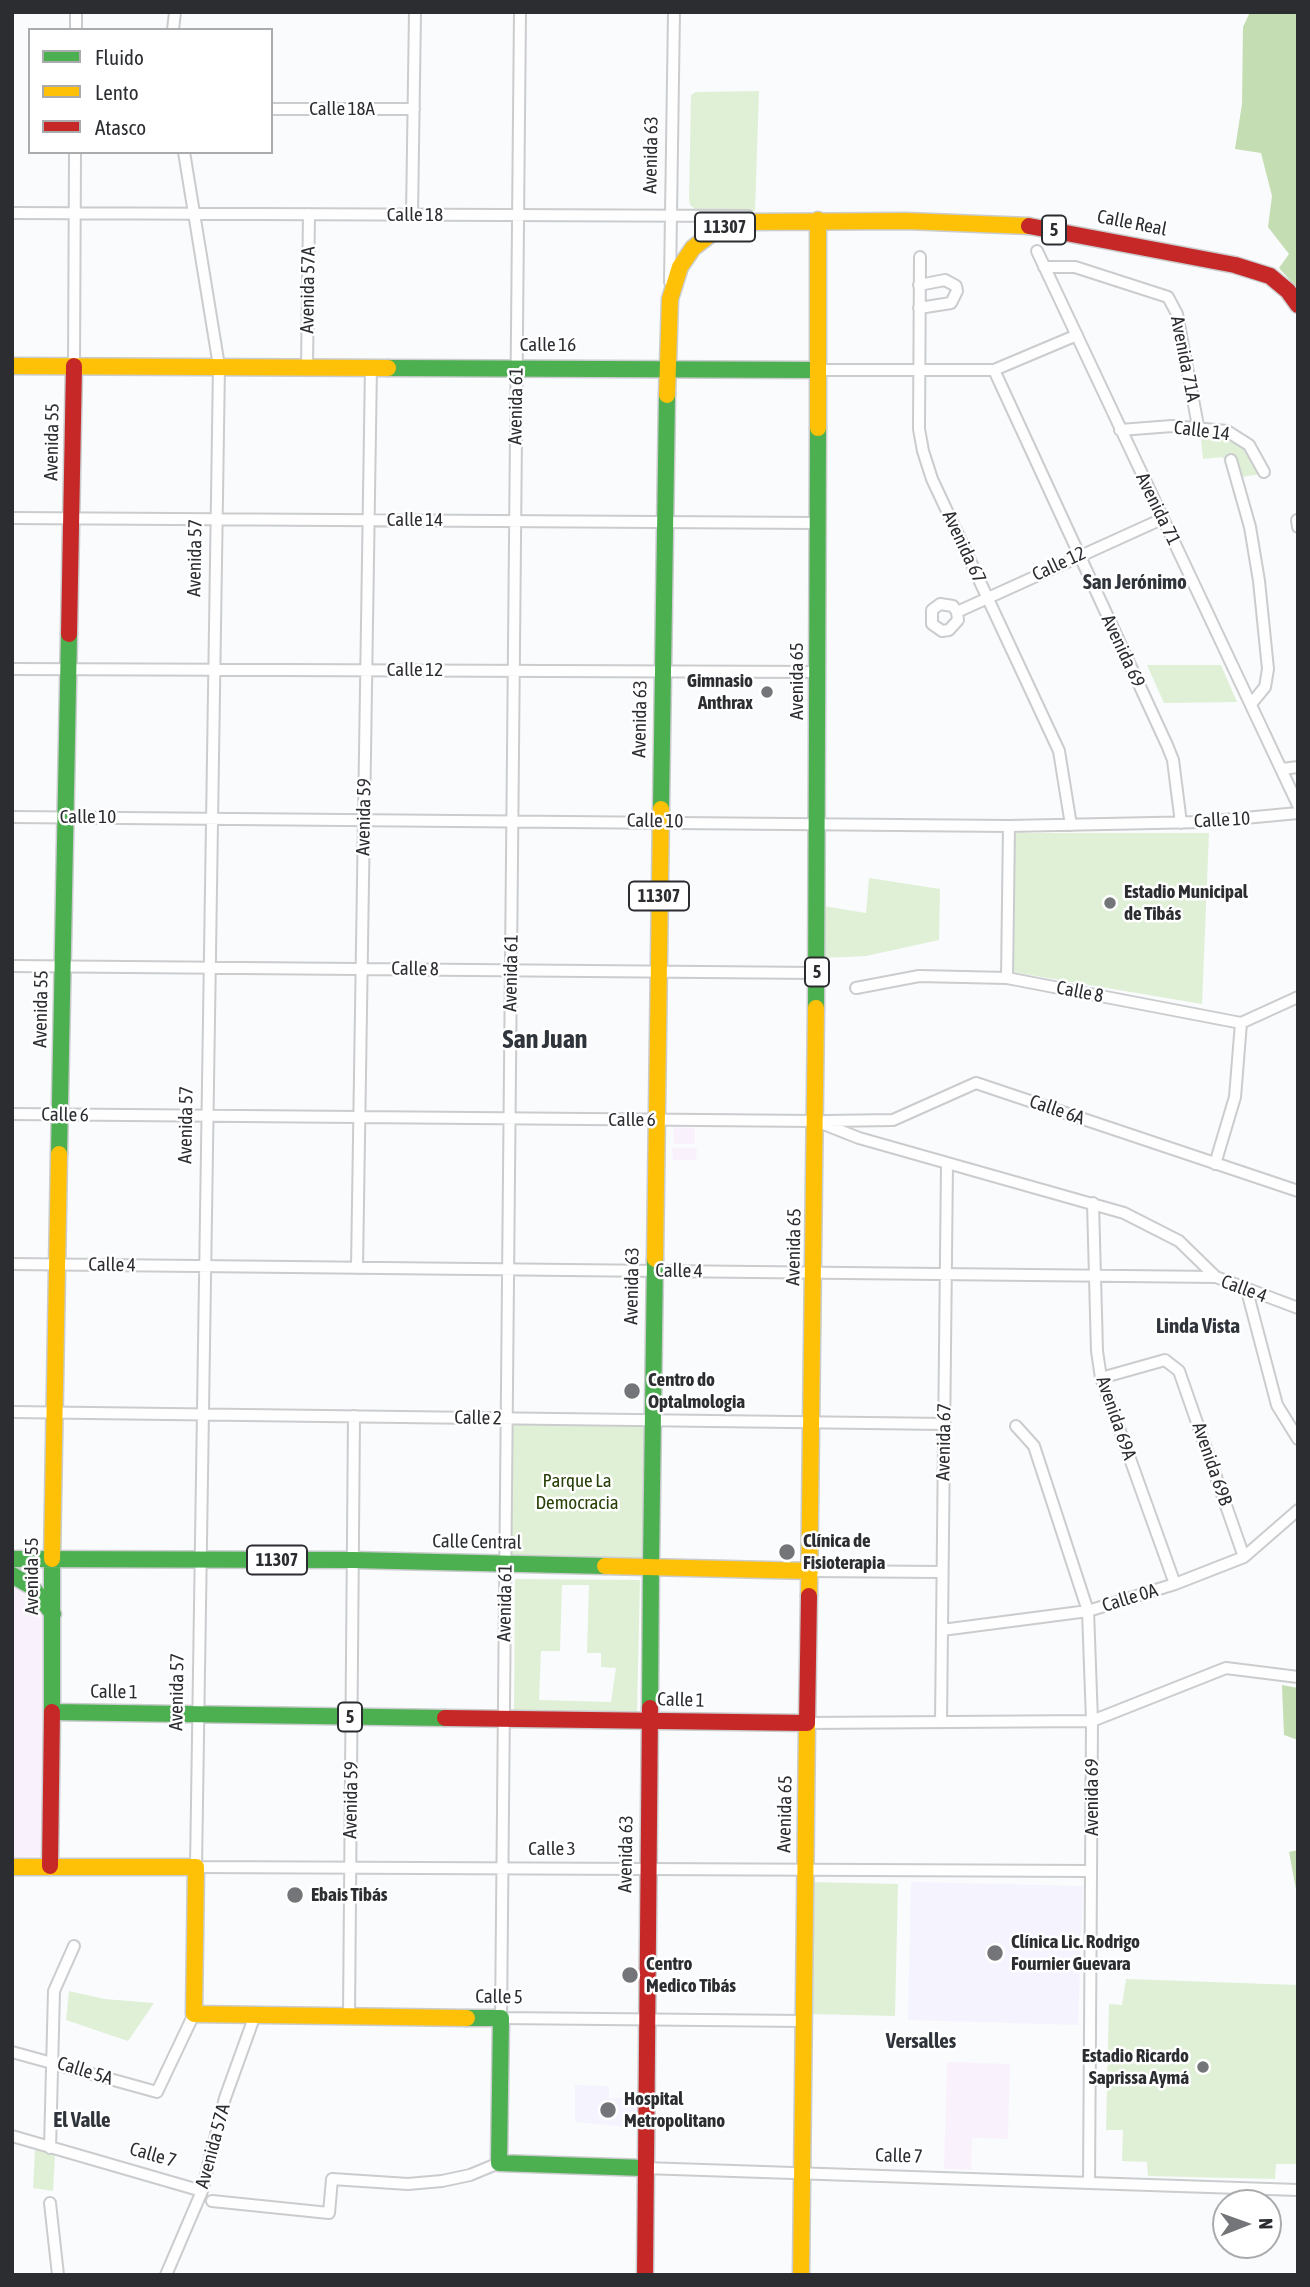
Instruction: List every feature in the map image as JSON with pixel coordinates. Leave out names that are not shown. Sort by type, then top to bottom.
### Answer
[{"type":"main road","name":"Avenida 63","points":[[645,2275],[651,1420],[664,520],[670,299],[676,277],[686,257],[711,234],[742,222],[818,220]]},
{"type":"main road","name":"Calle Real","points":[[818,220],[974,222],[1066,232],[1256,271],[1279,284],[1298,305]]},
{"type":"main road","name":"Avenida 65","points":[[801,2275],[816,1121],[818,220]]},
{"type":"main road","name":"Calle 16","points":[[12,366],[517,366],[818,370]]},
{"type":"main road","name":"Avenida 55","points":[[50,1866],[54,1413],[74,366]]},
{"type":"main road","name":"Calle Central","points":[[12,1559],[353,1560],[810,1571]]},
{"type":"main road","points":[[12,1575],[32,1587],[53,1614]]},
{"type":"main road","name":"Calle 1","points":[[52,1712],[807,1723]]},
{"type":"main road","name":"Calle 3","points":[[12,1867],[196,1867]]},
{"type":"main road","name":"Avenida 57","points":[[194,2014],[196,1867]]},
{"type":"main road","name":"Calle 5","points":[[194,2014],[501,2018]]},
{"type":"main road","points":[[499,2162],[501,2018]]},
{"type":"main road","name":"Calle 7","points":[[499,2162],[645,2168]]},
{"type":"street","points":[[412,215],[415,12]]},
{"type":"street","name":"Avenida 61","points":[[501,2018],[520,12]]},
{"type":"street","name":"Avenida 63","points":[[670,299],[674,12]]},
{"type":"street","name":"Calle 18A","points":[[273,109],[414,109]]},
{"type":"street","name":"Avenida 55","points":[[74,366],[75,154]]},
{"type":"street","name":"Avenida 57","points":[[184,154],[219,366],[196,1867]]},
{"type":"street","name":"Calle 18","points":[[12,213],[670,214],[818,220]]},
{"type":"street","name":"Avenida 57A","points":[[307,366],[309,214]]},
{"type":"street","name":"Avenida 71","points":[[1037,251],[1298,805]]},
{"type":"street","name":"Avenida 67","points":[[920,257],[919,429],[923,450],[932,479],[1059,751],[1071,825]]},
{"type":"street","name":"Avenida 71A","points":[[1044,267],[1075,267],[1168,297],[1177,314],[1198,426]]},
{"type":"street","points":[[919,285],[945,280],[956,286],[957,292],[951,303],[919,308]]},
{"type":"street","name":"Calle 16","points":[[818,370],[994,370],[1077,335]]},
{"type":"street","name":"Avenida 59","points":[[357,1268],[371,366]]},
{"type":"street","name":"Avenida 69","points":[[994,370],[1167,745],[1172,760],[1181,823]]},
{"type":"street","name":"Calle 14","points":[[1120,430],[1198,426],[1227,431],[1244,439],[1264,472]]},
{"type":"street","points":[[1231,460],[1250,527],[1259,581],[1268,669],[1265,687],[1251,704]]},
{"type":"street","name":"Calle 14","points":[[12,517],[818,523]]},
{"type":"street","name":"Calle 12","points":[[957,612],[1163,519]]},
{"type":"street","points":[[1297,520],[1298,527]]},
{"type":"street","name":"Calle 12","points":[[12,669],[818,672]]},
{"type":"street","points":[[1282,769],[1298,767]]},
{"type":"street","name":"Calle 10","points":[[12,817],[512,819],[1009,826],[1181,823],[1298,813]]},
{"type":"street","points":[[1007,978],[1009,826]]},
{"type":"street","name":"Calle 8","points":[[12,966],[817,973]]},
{"type":"street","name":"Calle 8","points":[[856,988],[919,976],[1007,978],[1241,1023]]},
{"type":"street","points":[[1215,1164],[1235,1097],[1241,1023],[1298,997]]},
{"type":"street","name":"Calle 6A","points":[[816,1121],[893,1120],[976,1083],[1298,1191]]},
{"type":"street","name":"Calle 6","points":[[12,1114],[816,1121],[859,1138],[1124,1213],[1178,1241],[1216,1277]]},
{"type":"street","points":[[859,1122],[859,1138]]},
{"type":"street","name":"Avenida 67","points":[[941,1722],[947,1163]]},
{"type":"street","name":"Avenida 69A","points":[[1093,1203],[1097,1352],[1101,1378],[1175,1584]]},
{"type":"street","name":"Calle 4","points":[[12,1264],[1216,1277],[1247,1291],[1298,1308]]},
{"type":"street","points":[[1247,1291],[1277,1405],[1298,1439]]},
{"type":"street","name":"Avenida 69B","points":[[1101,1378],[1165,1360],[1179,1371],[1244,1557]]},
{"type":"street","name":"Calle 2","points":[[12,1412],[945,1424]]},
{"type":"street","name":"Avenida 59","points":[[349,2016],[354,1416]]},
{"type":"street","name":"Avenida 69","points":[[1016,1426],[1034,1446],[1088,1611],[1092,1721],[1089,2183]]},
{"type":"street","name":"Calle 0A","points":[[942,1630],[1088,1611],[1175,1584],[1244,1557],[1298,1510]]},
{"type":"street","name":"Calle Central","points":[[810,1571],[942,1572]]},
{"type":"street","name":"Calle 1","points":[[807,1723],[1092,1721],[1226,1668],[1298,1677]]},
{"type":"street","name":"Calle 3","points":[[196,1867],[1091,1871]]},
{"type":"street","points":[[50,2148],[50,2060],[54,1990],[74,1946]]},
{"type":"street","name":"Avenida 57","points":[[157,2092],[194,2014]]},
{"type":"street","name":"Avenida 57A","points":[[166,2275],[202,2191],[225,2098],[255,2015]]},
{"type":"street","name":"Calle 5","points":[[501,2018],[804,2021]]},
{"type":"street","name":"Calle 5A","points":[[12,2052],[50,2060],[157,2092]]},
{"type":"street","name":"Calle 7","points":[[12,2136],[202,2191]]},
{"type":"street","points":[[212,2201],[329,2213],[332,2179],[408,2183],[442,2181],[470,2175],[499,2162]]},
{"type":"street","name":"Calle 7","points":[[645,2168],[1298,2190]]},
{"type":"street","points":[[50,2203],[58,2275]]},
{"type":"shaded area","points":[[673,1127],[695,1128],[695,1144],[674,1144]]},
{"type":"shaded area","points":[[672,1148],[697,1148],[696,1160],[673,1160]]},
{"type":"shaded area","points":[[12,1583],[35,1596],[46,1617],[44,1856],[12,1857]]},
{"type":"shaded area","name":"Clínica Lic. Rodrigo Fournier Guevara","points":[[911,1882],[1083,1886],[1078,2025],[908,2020]]},
{"type":"shaded area","points":[[947,2062],[1010,2064],[1008,2139],[972,2138],[971,2170],[944,2169]]},
{"type":"shaded area","name":"Hospital Metropolitano","points":[[575,2085],[609,2086],[609,2098],[642,2098],[640,2128],[575,2122]]},
{"type":"green space","points":[[1250,12],[1298,12],[1298,289],[1279,268],[1289,254],[1268,227],[1272,196],[1261,153],[1235,149],[1242,104],[1243,27]]},
{"type":"green space","points":[[759,91],[755,211],[696,210],[690,205],[689,199],[691,95],[696,92]]},
{"type":"green space","points":[[1200,431],[1226,435],[1241,443],[1261,474],[1241,477],[1222,457],[1203,459]]},
{"type":"green space","points":[[1147,665],[1221,665],[1237,702],[1164,703]]},
{"type":"green space","name":"Estadio Municipal de Tibás","points":[[1015,833],[1209,833],[1202,1004],[1012,972]]},
{"type":"green space","points":[[869,878],[940,889],[939,940],[866,956],[823,958],[823,906],[866,913]]},
{"type":"green space","name":"Parque La Democracia","points":[[506,1424],[648,1425],[645,1560],[505,1557]]},
{"type":"green space","points":[[515,1579],[640,1580],[637,1712],[514,1711]],"holes":[[[562,1585],[589,1585],[587,1653],[601,1653],[601,1667],[616,1668],[611,1702],[539,1700],[541,1651],[560,1651]]]},
{"type":"green space","points":[[1282,1685],[1298,1688],[1298,1740],[1284,1735]]},
{"type":"green space","points":[[1298,1850],[1298,1900],[1289,1852]]},
{"type":"green space","points":[[811,1882],[898,1884],[895,2016],[809,2014]]},
{"type":"green space","name":"Estadio Ricardo Saprissa Aymá","points":[[1126,1979],[1298,1985],[1298,2164],[1276,2164],[1275,2179],[1148,2176],[1147,2162],[1122,2161],[1123,2130],[1106,2130],[1109,2004],[1122,2005]]},
{"type":"green space","points":[[69,1991],[104,1999],[154,2003],[128,2041],[66,2020]]},
{"type":"green space","points":[[35,2150],[55,2155],[53,2191],[33,2188]]},
{"type":"traffic: fast","points":[[388,368],[818,370]]},
{"type":"traffic: fast","points":[[661,809],[667,395]]},
{"type":"traffic: fast","points":[[816,1008],[818,428]]},
{"type":"traffic: fast","points":[[59,1154],[69,634]]},
{"type":"traffic: fast","points":[[651,1566],[655,1259]]},
{"type":"traffic: fast","points":[[12,1559],[353,1560],[605,1566]]},
{"type":"traffic: fast","points":[[52,1559],[52,1712],[445,1718]]},
{"type":"traffic: fast","points":[[650,1708],[651,1566]]},
{"type":"traffic: fast","points":[[12,1575],[31,1586],[53,1614]]},
{"type":"traffic: fast","points":[[467,2018],[501,2018],[499,2163],[644,2168]]},
{"type":"traffic: slow","points":[[818,220],[818,428]]},
{"type":"traffic: slow","points":[[667,395],[670,299],[680,267],[693,248],[711,234],[742,222],[907,221],[1029,226]]},
{"type":"traffic: slow","points":[[12,366],[388,368]]},
{"type":"traffic: slow","points":[[655,1259],[661,809]]},
{"type":"traffic: slow","points":[[809,1596],[816,1008]]},
{"type":"traffic: slow","points":[[52,1559],[59,1154]]},
{"type":"traffic: slow","points":[[605,1566],[810,1571]]},
{"type":"traffic: slow","points":[[801,2275],[807,1723]]},
{"type":"traffic: slow","points":[[12,1867],[196,1867],[194,2014],[467,2018]]},
{"type":"traffic: jam","points":[[1029,226],[1235,265],[1270,276],[1288,291],[1298,305]]},
{"type":"traffic: jam","points":[[69,634],[74,366]]},
{"type":"traffic: jam","points":[[445,1718],[807,1723],[809,1596]]},
{"type":"traffic: jam","points":[[645,2275],[650,1708]]},
{"type":"traffic: jam","points":[[50,1866],[52,1712]]},
{"type":"place","name":"Gimnasio Anthrax","points":[[767,692]]},
{"type":"place","name":"Estadio Municipal de Tibás","points":[[1110,903]]},
{"type":"place","name":"Centro do Optalmologia","points":[[632,1391]]},
{"type":"place","name":"Clínica de Fisioterapia","points":[[787,1552]]},
{"type":"place","name":"Ebais Tibás","points":[[295,1895]]},
{"type":"place","name":"Clínica Lic. Rodrigo Fournier Guevara","points":[[995,1953]]},
{"type":"place","name":"Centro Medico Tibás","points":[[630,1975]]},
{"type":"place","name":"Estadio Ricardo Saprissa Aymá","points":[[1203,2067]]},
{"type":"place","name":"Hospital Metropolitano","points":[[608,2110]]},
{"type":"district","name":"San Jerónimo","points":[[1135,582]]},
{"type":"district","name":"San Juan","points":[[545,1040]]},
{"type":"district","name":"Linda Vista","points":[[1198,1326]]},
{"type":"district","name":"Versalles","points":[[921,2041]]},
{"type":"district","name":"El Valle","points":[[82,2120]]}]
